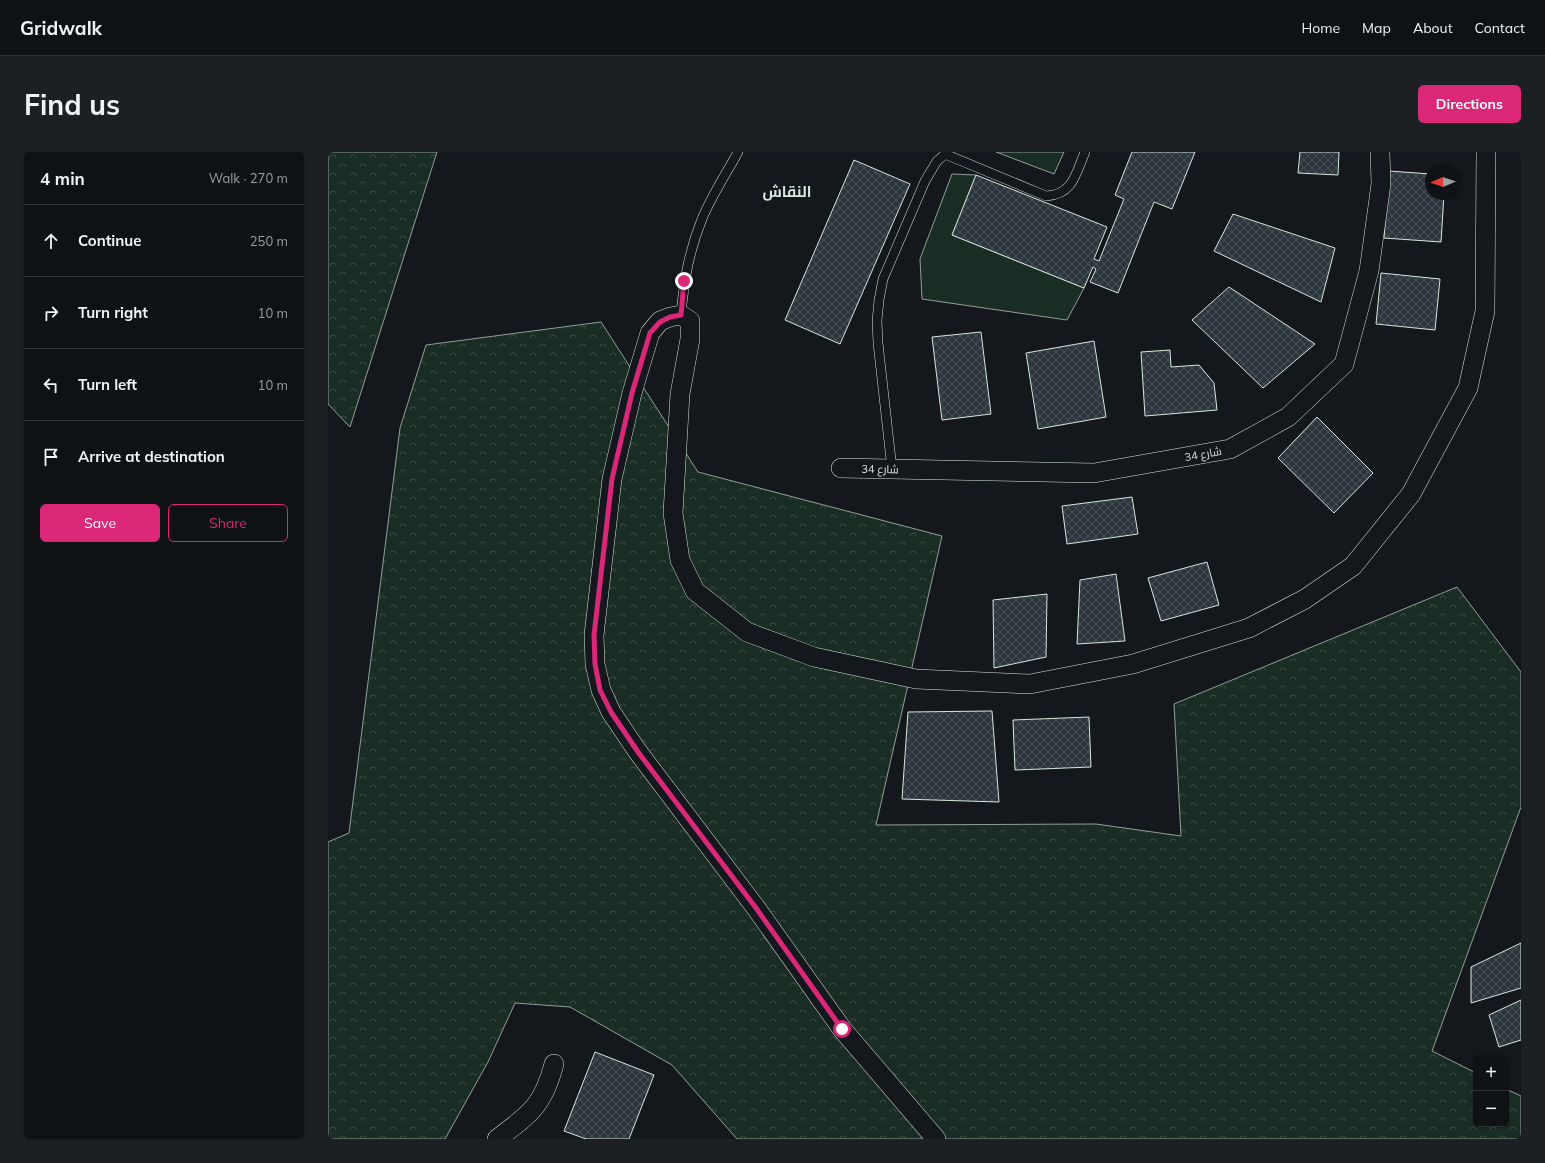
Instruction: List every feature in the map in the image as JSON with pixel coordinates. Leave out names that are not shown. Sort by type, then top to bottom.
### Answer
[{"type":"street","name":"شارع 34","points":[[841,468],[1094,473],[1230,450],[1288,417],[1344,364],[1369,271],[1381,184],[1380,152]]},
{"type":"street","points":[[936,1139],[842,1029],[756,908],[638,752],[611,712],[600,690],[595,664],[594,635],[612,479],[632,393],[650,333],[660,322],[670,317],[681,315],[690,321],[690,339],[680,394],[673,513],[680,560],[695,591],[747,632],[814,657],[916,679],[1030,684],[1133,664],[1249,628],[1305,599],[1353,566],[1411,494],[1468,388],[1485,311],[1486,152]]},
{"type":"street","points":[[497,1139],[528,1116],[542,1098],[549,1084],[554,1064]]},
{"type":"lane","points":[[681,315],[684,281],[691,249],[702,218],[738,152]]},
{"type":"lane","points":[[892,469],[878,343],[877,322],[879,300],[883,279],[925,181],[933,166],[947,153],[1046,196],[1056,195],[1066,191],[1072,182],[1086,152]]},
{"type":"green space","points":[[328,152],[437,152],[350,427],[328,404]]},
{"type":"green space","points":[[996,152],[1064,152],[1054,174]]},
{"type":"green space","points":[[952,174],[976,175],[952,235],[1084,288],[1067,320],[922,299],[920,259]]},
{"type":"green space","points":[[601,322],[698,472],[942,536],[876,825],[1096,824],[1181,836],[1174,704],[1457,587],[1521,672],[1521,807],[1432,1051],[1473,1072],[1473,1127],[1509,1127],[1509,1090],[1521,1096],[1521,1139],[737,1139],[672,1065],[570,1007],[515,1003],[488,1062],[445,1139],[328,1139],[328,842],[349,833],[400,428],[426,345]]},
{"type":"building","points":[[1132,152],[1195,152],[1172,209],[1154,202],[1118,293],[1090,282],[1096,269],[1093,267],[1084,288],[952,235],[976,175],[1107,227],[1094,259],[1099,261],[1124,199],[1115,195]]},
{"type":"building","points":[[1300,152],[1339,152],[1338,175],[1298,173]]},
{"type":"building","points":[[854,160],[910,184],[840,344],[785,320]]},
{"type":"building","points":[[1389,171],[1425,174],[1425,200],[1444,200],[1441,242],[1384,238]]},
{"type":"building","points":[[1233,214],[1335,248],[1321,302],[1214,251]]},
{"type":"building","points":[[1381,273],[1440,279],[1435,330],[1376,324]]},
{"type":"building","points":[[1229,287],[1315,344],[1263,388],[1192,320]]},
{"type":"building","points":[[981,332],[991,414],[942,420],[932,337]]},
{"type":"building","points":[[1094,341],[1106,417],[1038,429],[1026,353]]},
{"type":"building","points":[[1170,350],[1171,367],[1199,365],[1214,383],[1217,410],[1145,416],[1141,352]]},
{"type":"building","points":[[1317,417],[1373,473],[1334,513],[1278,458]]},
{"type":"building","points":[[1132,497],[1138,534],[1067,544],[1062,506]]},
{"type":"building","points":[[1207,562],[1219,605],[1161,621],[1148,578]]},
{"type":"building","points":[[1116,574],[1125,641],[1077,644],[1080,580]]},
{"type":"building","points":[[1047,594],[1046,657],[994,668],[993,600]]},
{"type":"building","points":[[992,711],[999,802],[902,799],[908,712]]},
{"type":"building","points":[[1089,717],[1091,767],[1015,770],[1013,720]]},
{"type":"building","points":[[1521,943],[1521,988],[1471,1003],[1471,967]]},
{"type":"building","points":[[1521,1000],[1521,1040],[1499,1047],[1489,1015]]},
{"type":"building","points":[[595,1052],[654,1075],[629,1139],[586,1139],[564,1131]]},
{"type":"district","name":"النقاش","points":[[787,191]]},
{"type":"route","points":[[684,281],[681,315],[670,317],[660,322],[650,333],[632,393],[612,479],[594,635],[595,664],[600,690],[611,712],[638,752],[756,908],[842,1029]]}]
